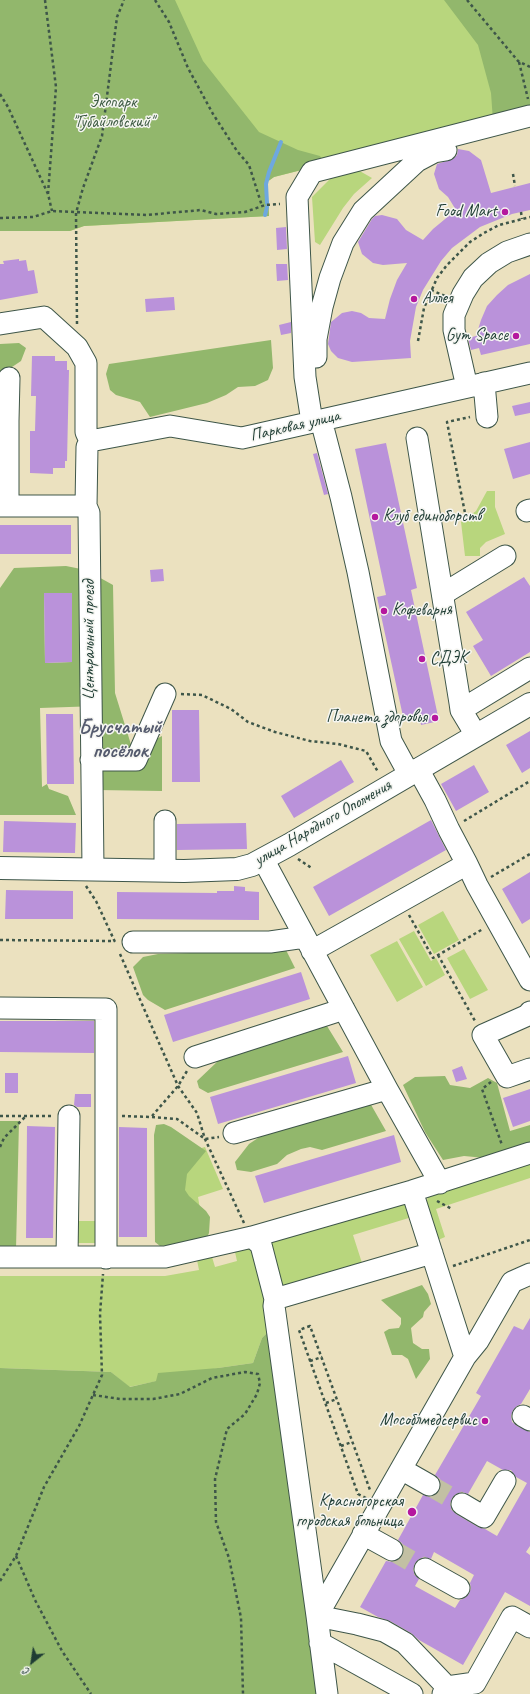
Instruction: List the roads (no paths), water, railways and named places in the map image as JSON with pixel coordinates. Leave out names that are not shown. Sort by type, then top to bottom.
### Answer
[{"type":"main road","name":"улица Народного Ополчения","points":[[0,868],[88,875],[165,870],[237,869],[263,860],[530,704]]},
{"type":"street","points":[[529,120],[312,172],[297,197],[297,202],[305,378],[316,421],[341,497],[358,572],[391,741],[436,800],[449,830],[477,885],[530,980]]},
{"type":"street","points":[[318,453],[316,421],[318,398],[316,346],[322,307],[341,247],[363,211],[417,161],[434,152],[529,120]]},
{"type":"street","points":[[482,416],[476,385],[454,330],[454,315],[462,294],[473,278],[489,263],[507,252],[530,244]]},
{"type":"street","points":[[0,324],[44,317],[77,347],[86,363],[86,432],[90,441],[87,447],[86,506],[4,506],[4,421],[9,378]]},
{"type":"street","name":"Парковая улица","points":[[90,441],[170,426],[242,438],[530,373]]},
{"type":"street","points":[[417,438],[461,710],[476,735]]},
{"type":"street","name":"Центральный проезд","points":[[86,506],[89,513],[91,760],[88,875]]},
{"type":"street","points":[[443,594],[505,556]]},
{"type":"street","points":[[461,710],[530,668]]},
{"type":"street","points":[[91,760],[136,760],[165,694]]},
{"type":"street","points":[[165,821],[165,870]]},
{"type":"street","points":[[263,860],[387,1089],[437,1191]]},
{"type":"street","points":[[124,942],[270,942],[309,944],[401,901],[467,864]]},
{"type":"street","points":[[530,993],[528,996],[530,999]]},
{"type":"street","points":[[0,1008],[106,1009],[106,1258]]},
{"type":"street","points":[[195,1057],[344,1009]]},
{"type":"street","points":[[530,1012],[528,1015],[483,1035],[507,1077],[530,1069]]},
{"type":"street","points":[[234,1133],[387,1089]]},
{"type":"street","points":[[67,1257],[69,1116]]},
{"type":"street","points":[[0,1257],[165,1257],[252,1238],[412,1192],[437,1191],[530,1153]]},
{"type":"street","points":[[412,1192],[465,1357]]},
{"type":"street","points":[[252,1238],[261,1245],[275,1299],[274,1306],[327,1694]]},
{"type":"street","points":[[275,1299],[434,1259]]},
{"type":"street","points":[[317,1616],[465,1357],[478,1341],[512,1282],[530,1274]]},
{"type":"street","points":[[401,1469],[429,1485]]},
{"type":"street","points":[[462,1504],[484,1517],[505,1481]]},
{"type":"street","points":[[364,1534],[392,1550]]},
{"type":"street","points":[[425,1569],[459,1588]]},
{"type":"street","points":[[317,1616],[384,1631],[405,1643],[445,1690],[475,1683],[512,1617],[530,1628]]},
{"type":"street","points":[[320,1643],[387,1688],[412,1694]]},
{"type":"waterway","points":[[267,203],[266,184],[269,172],[281,142]]},
{"type":"waterway","points":[[265,215],[267,207]]},
{"type":"tunnel","points":[[429,1485],[462,1504]]},
{"type":"tunnel","points":[[392,1550],[425,1569]]},
{"type":"place","name":"Food Mart","points":[[505,212]]},
{"type":"place","name":"Аллея","points":[[414,299]]},
{"type":"place","name":"Gym Space","points":[[516,336]]},
{"type":"place","name":"Клуб единоборств","points":[[375,517]]},
{"type":"place","name":"Кофеварня","points":[[384,611]]},
{"type":"place","name":"СДЭК","points":[[422,659]]},
{"type":"place","name":"Планета здоровья","points":[[435,718]]},
{"type":"place","name":"Мособлмедсервис","points":[[485,1421]]},
{"type":"place","name":"Красногорская городская больница","points":[[412,1512]]},
{"type":"district","name":"Брусчатый посёлок","points":[[120,739]]},
{"type":"park label","name":"Экопарк \"Губайловский\"","points":[[113,113]]}]
